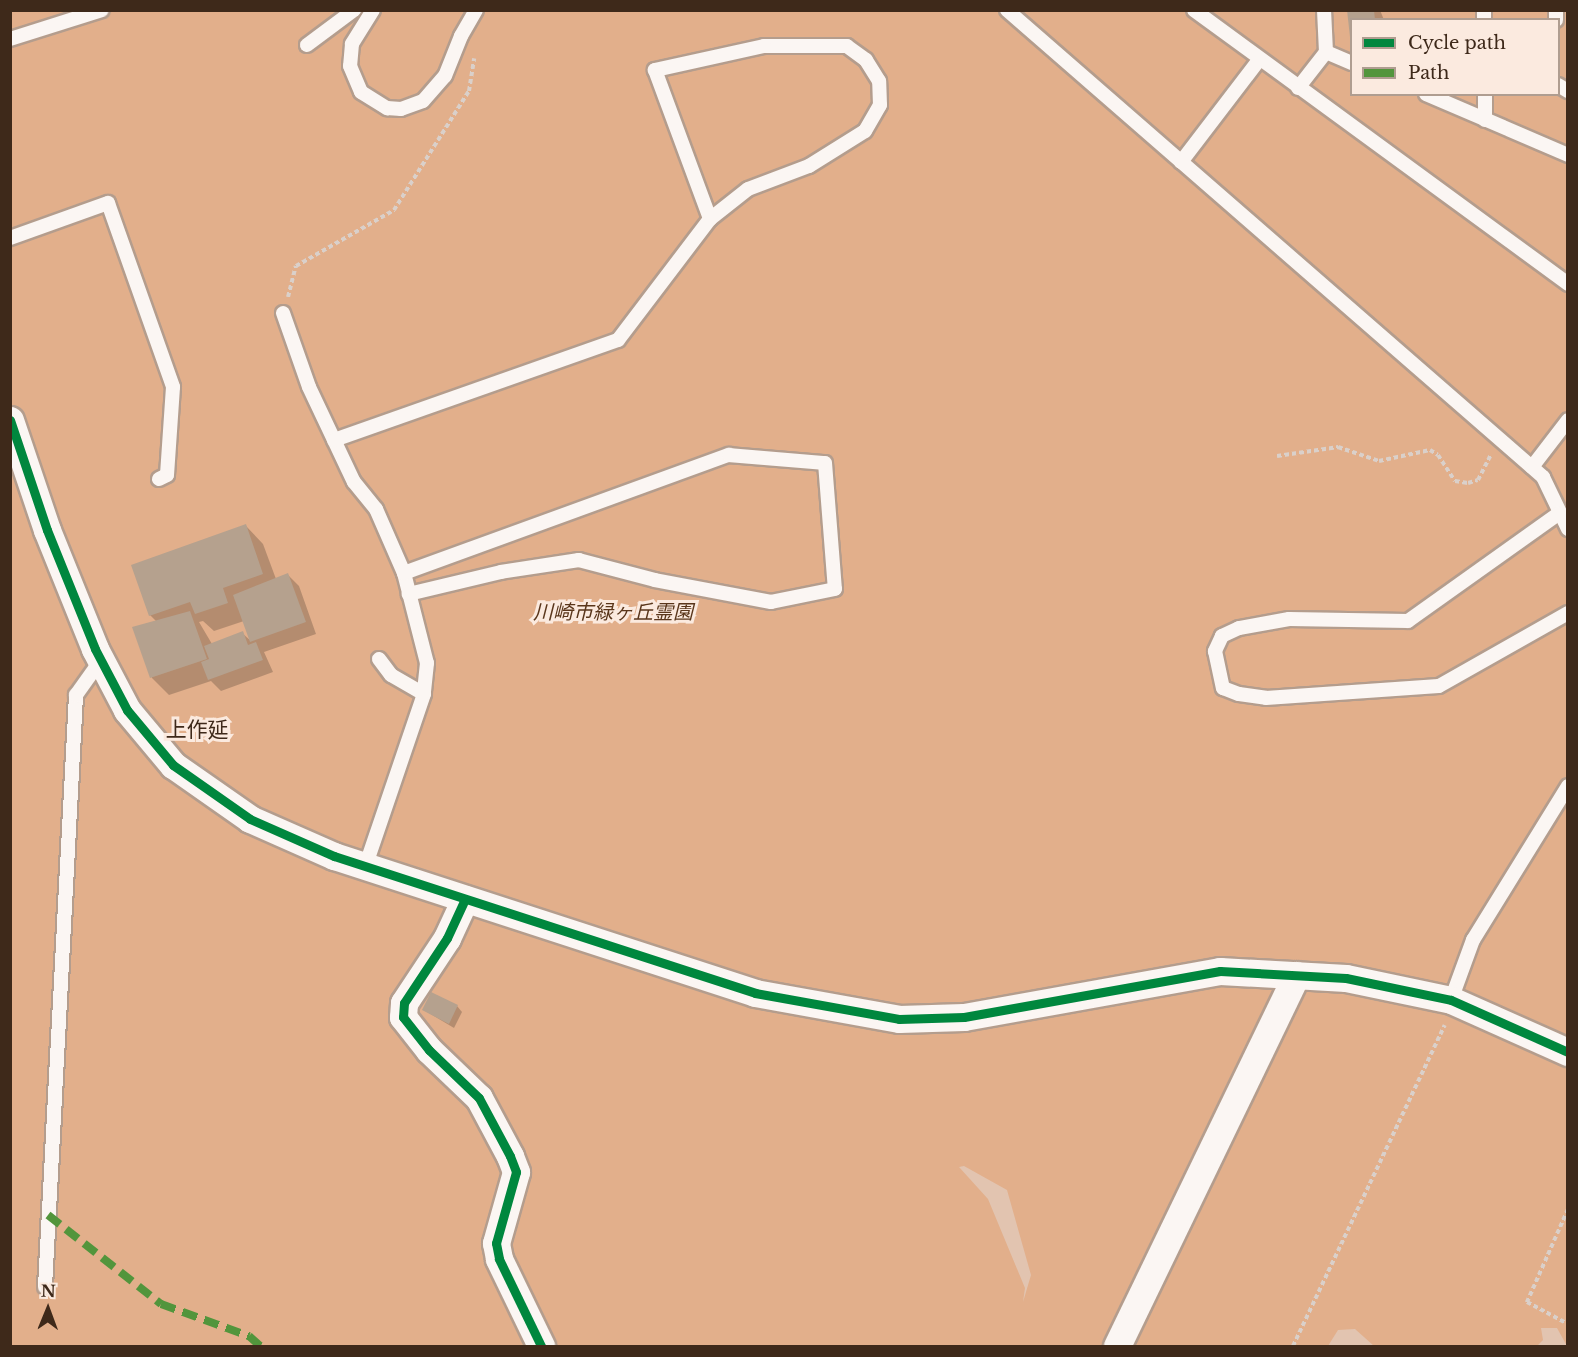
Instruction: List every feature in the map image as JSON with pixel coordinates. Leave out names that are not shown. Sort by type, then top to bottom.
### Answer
[{"type":"street","points":[[10,420],[47,530],[101,660],[127,710],[174,765],[250,819],[334,856],[366,864],[465,899],[755,993],[899,1019],[964,1017],[1220,971],[1346,978],[1452,1000],[1568,1052]]},
{"type":"street","points":[[465,899],[447,938],[404,1003],[404,1017],[429,1050],[478,1098],[510,1156],[516,1172],[496,1243],[497,1251],[541,1347]]},
{"type":"street","points":[[1118,1347],[1296,975]]},
{"type":"lane","points":[[10,39],[102,10]]},
{"type":"lane","points":[[307,45],[354,10]]},
{"type":"lane","points":[[373,10],[352,44],[350,66],[361,92],[387,108],[401,109],[423,101],[445,76],[463,33],[476,10]]},
{"type":"lane","points":[[1007,10],[1544,477],[1558,514],[1568,529]]},
{"type":"lane","points":[[1194,10],[1259,60],[1568,284]]},
{"type":"lane","points":[[1298,88],[1326,52],[1324,10]]},
{"type":"lane","points":[[334,440],[618,340],[710,219],[748,189],[809,166],[866,131],[880,105],[879,81],[866,60],[847,46],[764,46],[655,70],[710,219]]},
{"type":"lane","points":[[1326,52],[1350,62]]},
{"type":"lane","points":[[1181,162],[1259,60]]},
{"type":"lane","points":[[1431,96],[1568,155]]},
{"type":"lane","points":[[1485,96],[1485,120]]},
{"type":"lane","points":[[10,238],[108,202],[173,387],[166,475],[159,479]]},
{"type":"lane","points":[[283,314],[309,387],[354,482],[376,509],[404,573],[427,663],[424,694],[366,864]]},
{"type":"lane","points":[[1532,467],[1568,420]]},
{"type":"lane","points":[[404,573],[729,455],[825,464],[835,589],[771,602],[655,580],[579,560],[501,572],[409,594]]},
{"type":"lane","points":[[1558,514],[1408,621],[1289,618],[1239,628],[1222,636],[1215,651],[1223,688],[1239,694],[1266,698],[1439,686],[1568,613]]},
{"type":"lane","points":[[379,658],[391,675],[424,694]]},
{"type":"lane","points":[[45,1287],[76,695],[101,660]]},
{"type":"lane","points":[[1452,1000],[1473,940],[1568,786]]},
{"type":"path","points":[[283,314],[296,267],[393,210],[469,91],[475,60],[463,33]]},
{"type":"path","points":[[1277,456],[1338,447],[1379,460],[1430,450],[1455,481],[1468,483],[1478,480],[1489,461],[1491,447],[1485,426]]},
{"type":"path","points":[[1293,1347],[1445,1028],[1452,1000]]},
{"type":"path","points":[[1568,1209],[1527,1302],[1568,1324]]},
{"type":"green space","name":"川崎市緑ヶ丘霊園","points":[[10,11],[1567,11],[1567,1346],[1557,1328],[1541,1328],[1543,1340],[1537,1346],[1374,1346],[1355,1329],[1338,1330],[1328,1346],[11,1346]],"holes":[[[964,1166],[1007,1190],[1031,1275],[1023,1302],[1025,1288],[988,1199],[959,1167]]]},
{"type":"building","points":[[1347,10],[1374,10],[1375,18],[1350,18],[1350,37]]},
{"type":"building","points":[[246,524],[263,574],[223,588],[228,603],[195,614],[190,602],[149,616],[131,565]]},
{"type":"building","points":[[288,573],[306,622],[250,642],[233,595]]},
{"type":"building","points":[[190,611],[207,659],[150,678],[132,627]]},
{"type":"building","points":[[243,631],[248,645],[256,642],[263,660],[208,680],[201,662],[209,659],[204,646]]},
{"type":"building","points":[[431,992],[458,1005],[449,1024],[422,1010]]},
{"type":"marked path","points":[[48,1215],[161,1304],[249,1336],[260,1346]]},
{"type":"cycle path","points":[[10,420],[47,530],[95,649],[127,710],[173,765],[250,819],[334,856],[755,993],[899,1019],[964,1017],[1220,971],[1346,978],[1451,1000],[1568,1052]]},
{"type":"cycle path","points":[[465,899],[447,938],[404,1003],[403,1017],[429,1050],[479,1098],[510,1156],[516,1172],[496,1243],[499,1259],[541,1346]]},
{"type":"district","name":"上作延","points":[[197,730]]}]
